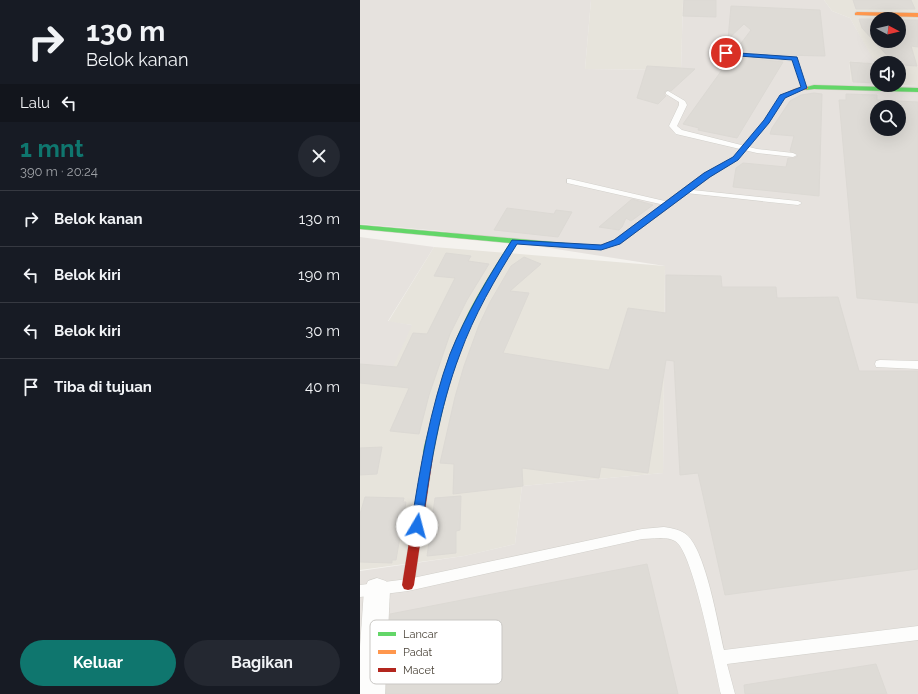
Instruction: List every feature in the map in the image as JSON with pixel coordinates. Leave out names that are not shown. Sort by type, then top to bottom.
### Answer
[{"type":"street","points":[[857,14],[918,15]]},
{"type":"street","points":[[360,227],[601,247],[617,242],[707,175],[735,159],[783,97],[796,90],[814,87],[918,90]]},
{"type":"street","points":[[408,585],[426,467],[438,413],[452,362],[486,287],[515,241]]},
{"type":"street","points":[[368,590],[370,659]]},
{"type":"street","points":[[371,684],[371,694]]},
{"type":"lane","points":[[726,53],[795,59],[804,88]]},
{"type":"lane","points":[[668,93],[678,98],[683,105],[673,126],[674,130],[745,148],[793,156]]},
{"type":"lane","points":[[570,181],[669,204]]},
{"type":"lane","points":[[686,191],[798,203]]},
{"type":"lane","points":[[880,364],[918,365]]},
{"type":"lane","points":[[368,590],[408,585],[642,534],[672,534],[684,540],[695,556],[728,694]]},
{"type":"lane","points":[[719,658],[918,633]]},
{"type":"shaded area","points":[[360,0],[591,0],[585,69],[681,70],[683,0],[824,0],[832,11],[850,18],[871,56],[870,56],[870,63],[849,61],[851,82],[870,83],[870,92],[906,92],[906,86],[918,86],[918,694],[360,694],[360,571],[464,556],[515,544],[522,486],[663,473],[665,266],[441,231],[360,224]]},
{"type":"shaded area","points":[[591,0],[683,0],[681,70],[585,69]]},
{"type":"shaded area","points":[[824,0],[918,0],[918,86],[906,85],[906,56],[871,56],[850,18],[832,11]]},
{"type":"shaded area","points":[[849,61],[870,63],[870,83],[851,82]]},
{"type":"shaded area","points":[[360,237],[434,247],[388,321],[412,325],[393,367],[360,366]]},
{"type":"shaded area","points":[[434,247],[665,266],[663,473],[522,486],[515,544],[464,556],[360,570],[360,366],[412,325],[388,322]]},
{"type":"building","points":[[684,0],[716,0],[716,17],[683,16]]},
{"type":"building","points":[[853,0],[911,0],[915,9],[856,9]]},
{"type":"building","points":[[731,6],[820,10],[825,56],[782,55],[736,50],[751,30],[744,24],[728,39]]},
{"type":"building","points":[[859,19],[870,19],[870,37],[862,28]]},
{"type":"building","points":[[906,20],[918,20],[918,47],[911,46],[917,66],[906,65],[906,56],[888,56],[880,48],[906,48]]},
{"type":"building","points":[[732,56],[783,62],[737,138],[698,130],[699,128],[683,124]]},
{"type":"building","points":[[850,62],[870,63],[870,83],[853,82]]},
{"type":"building","points":[[647,66],[695,69],[671,91],[665,91],[664,94],[666,96],[658,104],[637,98]]},
{"type":"building","points":[[814,93],[822,94],[819,196],[733,187],[736,168],[743,163],[786,167],[788,158],[798,156],[790,151],[794,136],[770,134],[772,128],[790,101],[801,95]]},
{"type":"building","points":[[846,94],[877,95],[877,100],[870,100],[870,136],[906,136],[906,101],[918,102],[918,303],[857,298],[839,100],[846,100]]},
{"type":"building","points":[[632,199],[653,205],[631,221],[626,218],[619,230],[599,227]]},
{"type":"building","points":[[507,208],[554,214],[556,210],[572,212],[558,237],[494,230]]},
{"type":"building","points":[[446,253],[471,256],[468,261],[489,264],[467,300],[450,334],[429,395],[419,434],[390,431],[409,388],[360,383],[360,364],[397,367],[413,333],[427,334],[455,278],[434,276]]},
{"type":"building","points":[[524,257],[541,264],[510,291],[529,293],[503,353],[609,370],[628,308],[666,313],[666,275],[721,276],[722,287],[776,287],[777,298],[838,297],[859,371],[918,371],[918,569],[725,595],[698,473],[680,475],[674,361],[666,360],[648,473],[601,467],[599,478],[522,468],[523,486],[453,494],[454,464],[440,463],[455,397],[464,366],[479,325],[490,302],[511,266]]},
{"type":"building","points":[[382,447],[377,474],[360,475],[360,448]]},
{"type":"building","points":[[461,496],[460,530],[456,531],[456,553],[427,556],[435,498]]},
{"type":"building","points":[[365,497],[404,498],[403,502],[406,502],[396,560],[392,560],[392,563],[360,562],[360,514]]},
{"type":"building","points":[[647,564],[678,694],[386,694],[386,684],[502,684],[502,620],[390,620],[390,614]]},
{"type":"building","points":[[876,664],[887,694],[745,694],[744,685]]},
{"type":"traffic: fast","points":[[806,88],[918,90]]},
{"type":"traffic: fast","points":[[360,227],[588,247]]},
{"type":"traffic: fast","points":[[428,456],[442,395],[462,335],[480,299],[515,241]]},
{"type":"traffic: slow","points":[[857,14],[918,15]]},
{"type":"traffic: slow","points":[[588,247],[601,247],[617,242],[707,175],[735,159],[766,122],[783,97],[796,90],[806,88]]},
{"type":"traffic: jam","points":[[408,585],[428,456]]},
{"type":"route","points":[[417,526],[426,467],[438,413],[452,362],[486,287],[515,241],[582,247],[601,247],[617,242],[707,175],[735,159],[766,122],[783,97],[796,90],[804,88],[798,71],[797,61],[795,59],[790,57],[726,53]]}]
